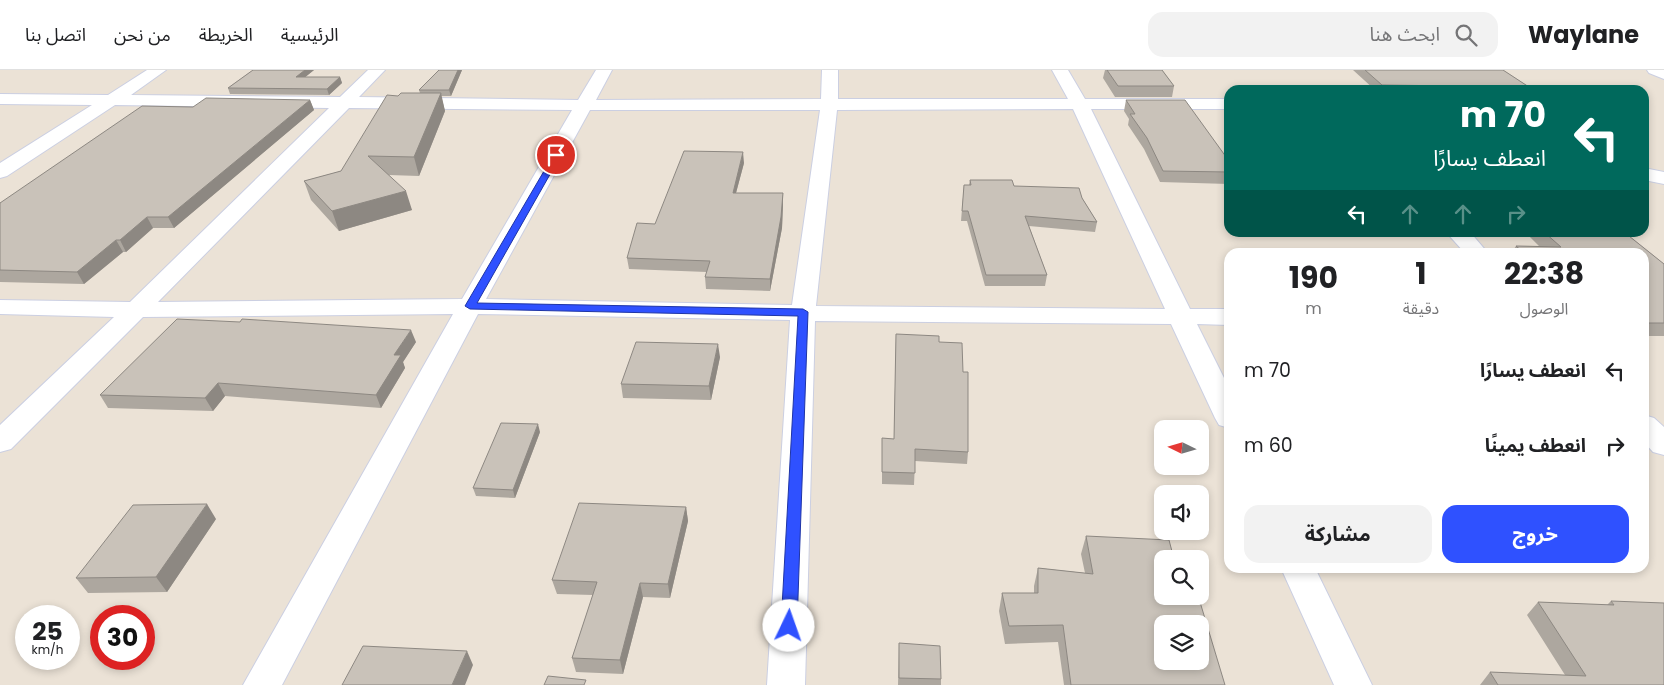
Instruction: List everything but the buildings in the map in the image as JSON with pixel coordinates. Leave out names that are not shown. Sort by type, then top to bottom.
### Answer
[{"type":"street","points":[[0,172],[158,70]]},
{"type":"street","points":[[0,442],[136,310],[377,70]]},
{"type":"street","points":[[262,685],[470,306],[604,70]]},
{"type":"street","points":[[786,685],[803,312],[829,106],[830,70]]},
{"type":"street","points":[[1060,70],[1079,103],[1224,407]]},
{"type":"street","points":[[1655,70],[1664,74]]},
{"type":"street","points":[[0,99],[829,106],[1079,103],[1224,104]]},
{"type":"street","points":[[1649,175],[1664,178]]},
{"type":"street","points":[[1462,237],[1472,248]]},
{"type":"street","points":[[0,307],[136,310],[470,306],[1224,317]]},
{"type":"street","points":[[1649,430],[1664,445]]},
{"type":"street","points":[[1300,573],[1353,685]]},
{"type":"route","points":[[556,155],[470,306],[803,312],[789,626]]}]
